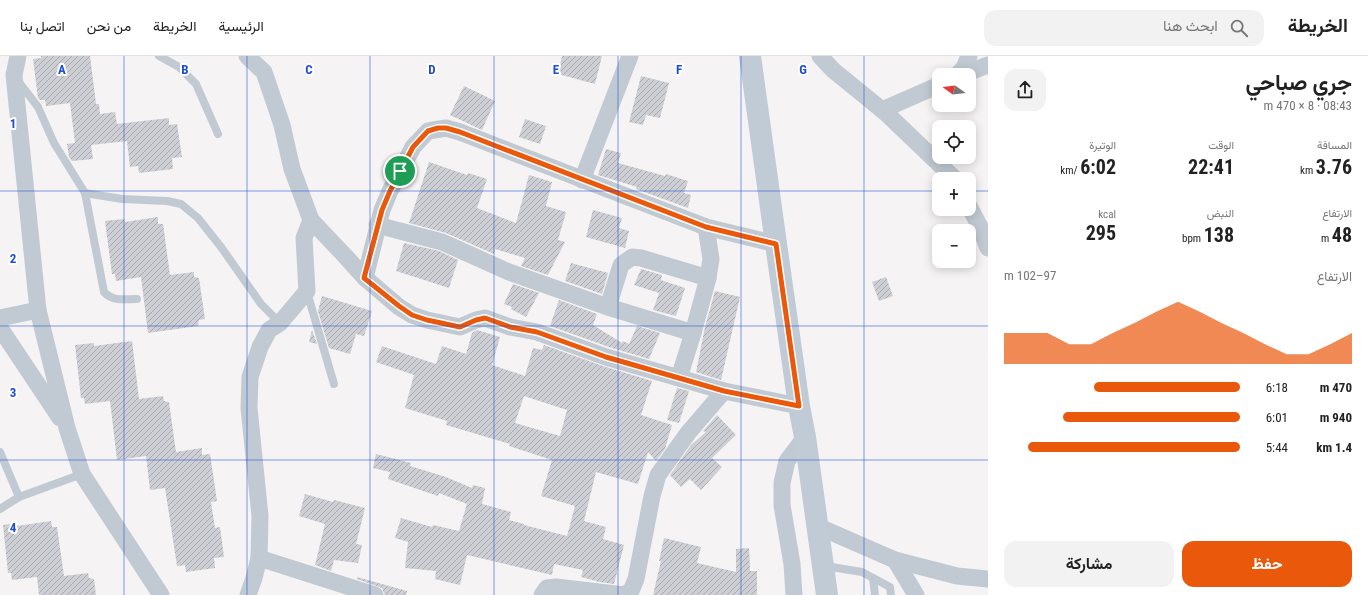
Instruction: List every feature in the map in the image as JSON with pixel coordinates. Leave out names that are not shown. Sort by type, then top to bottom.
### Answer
[{"type":"main road","points":[[750,56],[827,595]]},
{"type":"street","points":[[18,56],[14,76],[38,310],[67,428],[82,474],[161,595]]},
{"type":"street","points":[[247,56],[264,72],[282,125],[292,169],[310,220],[346,256],[364,278],[412,315],[427,320],[460,327],[485,318],[510,327],[537,332],[606,357],[724,391],[799,406]]},
{"type":"street","points":[[582,180],[630,56]]},
{"type":"street","points":[[820,56],[833,70],[882,110],[948,172]]},
{"type":"street","points":[[964,68],[969,56]]},
{"type":"street","points":[[976,70],[988,65]]},
{"type":"street","points":[[882,110],[932,88]]},
{"type":"street","points":[[364,278],[378,225],[390,191],[413,147],[428,131],[438,128],[446,128],[460,132],[706,227],[776,244]]},
{"type":"street","points":[[974,216],[988,248]]},
{"type":"street","points":[[248,595],[259,558],[260,516],[249,408],[250,377],[260,347],[269,330],[280,323],[307,291],[304,238],[310,220]]},
{"type":"street","points":[[378,225],[442,242],[509,272],[608,307],[693,333]]},
{"type":"street","points":[[679,378],[708,278],[711,259],[706,227]]},
{"type":"street","points":[[608,307],[621,265],[632,257],[641,258],[708,278]]},
{"type":"street","points":[[0,318],[38,310]]},
{"type":"street","points":[[0,328],[67,428]]},
{"type":"street","points":[[542,595],[547,588],[556,587],[624,595],[631,591],[636,579],[652,496],[658,475],[688,434],[724,391]]},
{"type":"street","points":[[794,595],[792,564],[782,505],[782,483],[787,461],[805,437]]},
{"type":"street","points":[[817,526],[895,560],[957,576],[988,580]]},
{"type":"street","points":[[259,558],[375,595]]},
{"type":"street","points":[[895,560],[916,595]]},
{"type":"lane","points":[[159,56],[179,67],[196,84],[218,134]]},
{"type":"lane","points":[[14,76],[38,107],[54,144],[85,193],[104,292],[108,297],[115,300],[137,299]]},
{"type":"lane","points":[[85,193],[122,199],[167,201],[181,204],[198,218],[221,247],[261,304],[280,323]]},
{"type":"lane","points":[[307,291],[334,384]]},
{"type":"lane","points":[[0,452],[20,497]]},
{"type":"lane","points":[[0,509],[20,497],[82,474]]},
{"type":"lane","points":[[823,566],[862,572],[890,587],[891,595]]},
{"type":"lane","points":[[873,578],[875,595]]},
{"type":"building","points":[[41,56],[90,56],[96,104],[99,104],[100,114],[115,112],[117,124],[169,118],[169,125],[177,124],[182,157],[172,158],[173,169],[139,173],[138,166],[130,167],[127,141],[91,145],[93,159],[72,161],[69,157],[67,144],[75,143],[70,103],[46,106],[45,100],[40,100],[38,98],[33,59],[41,58]]},
{"type":"building","points":[[562,56],[602,56],[595,84],[558,74]]},
{"type":"building","points":[[641,76],[669,83],[660,118],[646,115],[643,125],[629,122]]},
{"type":"building","points":[[464,86],[495,101],[482,130],[450,115]]},
{"type":"building","points":[[525,119],[546,126],[540,144],[519,137]]},
{"type":"building","points":[[606,149],[621,153],[618,163],[665,176],[666,174],[688,181],[684,193],[691,195],[688,208],[636,189],[637,187],[598,175]]},
{"type":"building","points":[[429,162],[467,175],[468,173],[487,179],[477,208],[516,223],[529,175],[552,182],[546,206],[566,212],[558,240],[565,242],[548,275],[521,266],[525,258],[495,249],[494,254],[446,233],[409,223]]},
{"type":"building","points":[[593,210],[622,218],[619,228],[629,231],[625,248],[586,237]]},
{"type":"building","points":[[158,217],[158,224],[163,224],[170,275],[194,272],[194,277],[199,278],[205,319],[199,320],[198,326],[148,333],[141,277],[116,281],[115,274],[112,274],[105,221],[124,219],[125,222]]},
{"type":"building","points":[[404,243],[439,251],[458,260],[449,288],[396,271]]},
{"type":"building","points":[[571,263],[608,273],[602,294],[565,281]]},
{"type":"building","points":[[641,269],[662,275],[661,280],[685,288],[676,316],[653,310],[659,293],[634,285]]},
{"type":"building","points":[[886,277],[893,296],[879,301],[872,282]]},
{"type":"building","points":[[513,284],[539,293],[526,317],[511,309],[512,307],[504,304]]},
{"type":"building","points":[[715,291],[740,297],[721,380],[696,372],[705,327]]},
{"type":"building","points":[[322,296],[372,311],[364,336],[356,334],[350,354],[329,348],[318,311]]},
{"type":"building","points":[[559,300],[597,314],[593,325],[622,343],[623,341],[629,344],[637,326],[660,333],[649,359],[609,347],[550,326]]},
{"type":"building","points":[[312,330],[317,344],[309,342]]},
{"type":"building","points":[[477,330],[500,337],[492,365],[525,376],[533,348],[542,350],[544,345],[603,366],[652,381],[641,415],[672,425],[665,449],[656,461],[648,452],[638,484],[596,472],[584,521],[606,527],[603,539],[624,545],[614,584],[581,577],[583,570],[554,564],[552,575],[467,555],[460,585],[435,579],[436,571],[405,568],[408,542],[395,538],[401,518],[432,527],[433,525],[459,531],[467,504],[439,493],[438,496],[388,479],[390,472],[373,468],[376,454],[411,463],[410,466],[446,477],[472,488],[473,485],[485,488],[482,504],[511,512],[509,520],[567,536],[575,506],[541,496],[552,460],[509,446],[510,444],[446,425],[447,421],[405,408],[414,375],[376,362],[382,346],[436,364],[442,346],[466,354],[472,333]],"holes":[[[524,396],[567,410],[560,436],[515,423]]]},
{"type":"building","points":[[132,341],[139,399],[163,396],[164,401],[169,402],[176,452],[202,448],[202,455],[210,454],[217,501],[211,502],[215,528],[220,527],[224,557],[214,558],[215,568],[186,572],[185,565],[177,566],[165,488],[150,490],[146,456],[117,460],[110,401],[85,404],[84,398],[81,398],[75,345],[94,343],[94,346]]},
{"type":"building","points":[[677,388],[689,391],[679,423],[667,420]]},
{"type":"building","points":[[717,415],[736,435],[712,458],[722,467],[701,490],[690,479],[681,487],[670,475],[691,445],[706,432],[703,431]]},
{"type":"building","points":[[305,494],[333,502],[334,500],[365,508],[356,544],[362,545],[358,563],[334,560],[331,571],[315,565],[325,524],[299,516]]},
{"type":"building","points":[[51,521],[52,527],[57,527],[64,576],[88,573],[89,578],[94,579],[96,595],[39,595],[37,577],[12,580],[11,573],[8,573],[3,525],[17,523],[17,526]]},
{"type":"building","points":[[664,538],[701,547],[697,563],[736,572],[736,549],[749,548],[750,571],[757,571],[757,595],[653,595],[661,561],[659,561]]},
{"type":"building","points":[[357,577],[407,591],[406,595],[385,595],[382,588],[357,579]]},
{"type":"route","points":[[438,128],[446,128],[460,132],[706,227],[732,232],[776,244],[799,406],[724,391],[606,357],[537,332],[510,327],[485,318],[460,327],[427,320],[412,315],[364,278],[382,210],[400,171],[413,147],[428,131],[438,128]]}]
